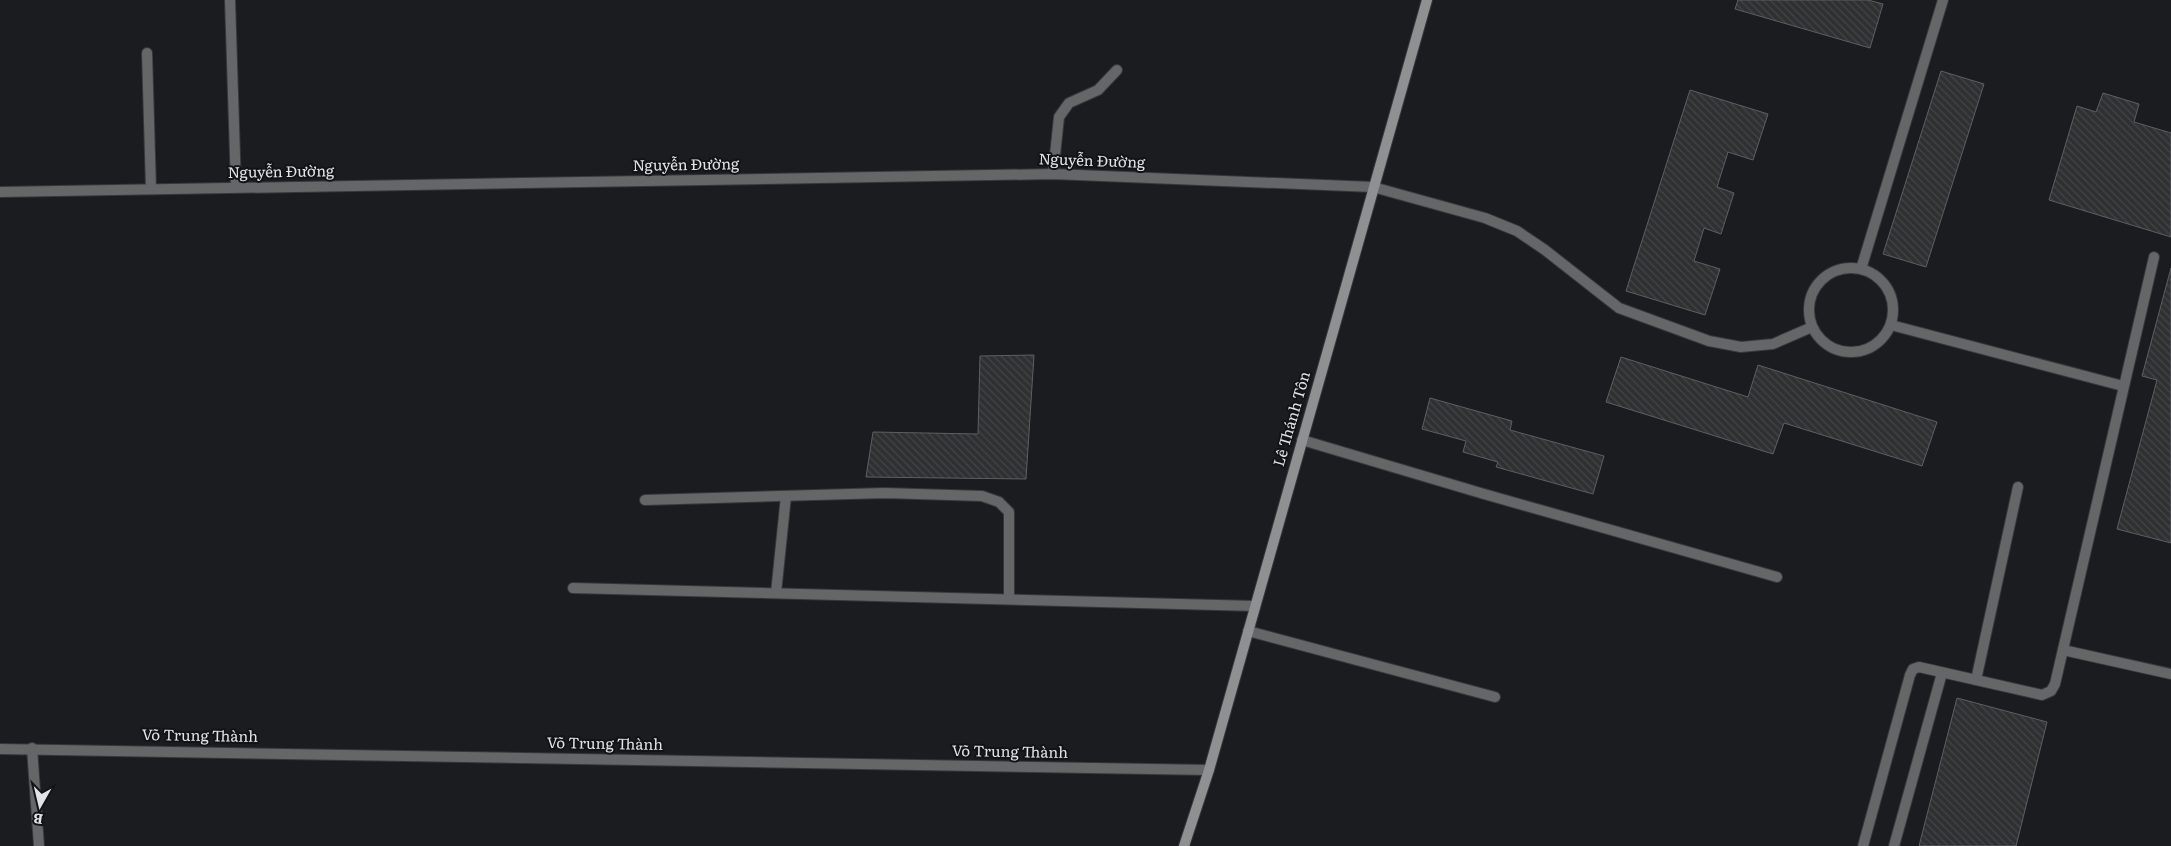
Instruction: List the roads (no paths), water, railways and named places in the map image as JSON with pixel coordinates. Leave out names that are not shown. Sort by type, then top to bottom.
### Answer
[{"type":"main road","name":"Lê Thánh Tôn","points":[[1184,846],[1209,770],[1427,0]]},
{"type":"street","points":[[230,0],[236,187]]},
{"type":"street","points":[[1861,269],[1943,0]]},
{"type":"street","points":[[147,53],[151,189]]},
{"type":"street","points":[[1053,174],[1059,117],[1069,103],[1098,90],[1117,70]]},
{"type":"street","name":"Nguyễn Đường","points":[[0,192],[1053,174],[1373,187],[1485,218],[1517,231],[1545,250],[1619,308],[1708,341],[1741,347],[1773,344],[1812,327]]},
{"type":"street","points":[[1862,846],[1913,669],[1919,667],[2042,694],[2050,691],[2055,684],[2154,257]]},
{"type":"street","points":[[1842,269],[1861,269],[1878,278],[1890,293],[1894,311],[1891,325],[1877,344],[1860,352],[1840,351],[1824,342],[1812,327],[1808,309],[1813,291],[1825,276],[1842,269]]},
{"type":"street","points":[[1891,325],[2123,386]]},
{"type":"street","points":[[1302,440],[1777,577]]},
{"type":"street","points":[[1976,680],[2018,487]]},
{"type":"street","points":[[645,500],[894,493],[982,496],[999,502],[1009,512],[1009,599]]},
{"type":"street","points":[[776,594],[786,496]]},
{"type":"street","points":[[573,588],[1255,606]]},
{"type":"street","points":[[1248,631],[1494,697]]},
{"type":"street","points":[[2063,650],[2171,674]]},
{"type":"street","points":[[1894,846],[1942,673]]},
{"type":"street","points":[[32,748],[39,846]]},
{"type":"street","name":"Võ Trung Thành","points":[[0,749],[32,748],[1209,770]]}]
